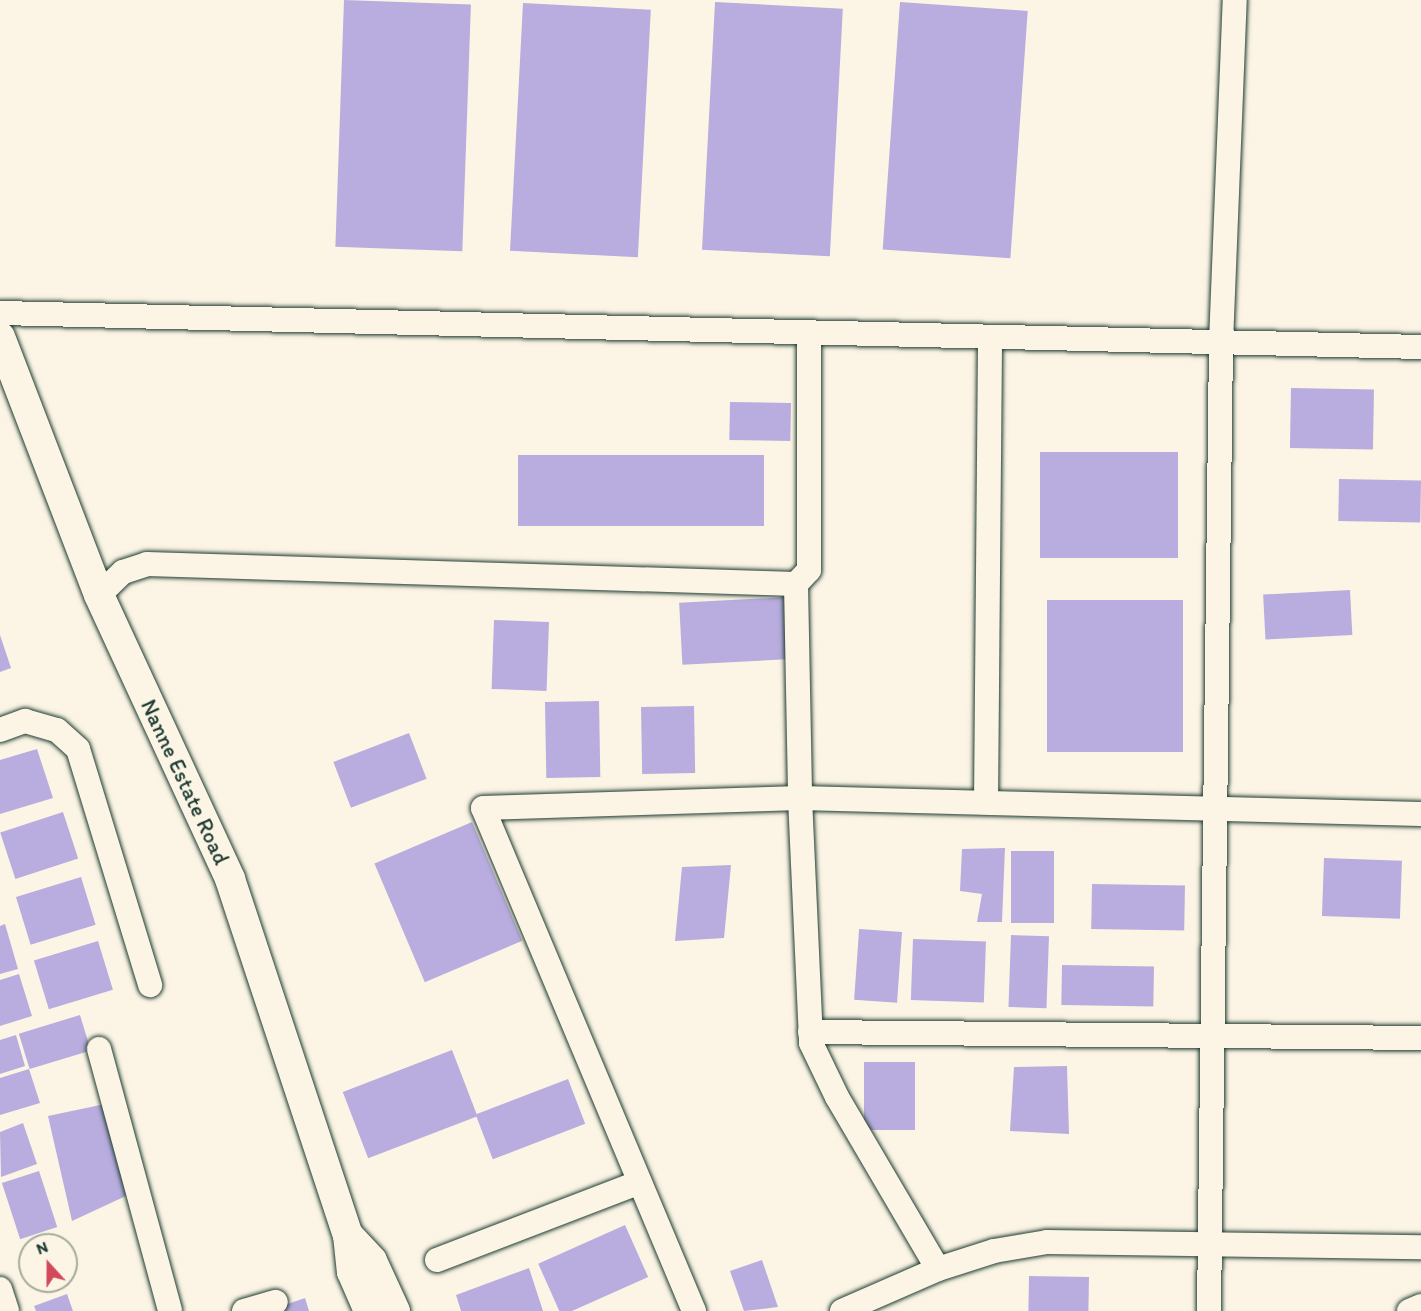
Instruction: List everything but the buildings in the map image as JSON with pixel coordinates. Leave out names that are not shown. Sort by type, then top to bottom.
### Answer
[{"type":"street","points":[[1209,1311],[1221,342],[1235,0]]},
{"type":"street","points":[[0,313],[1421,347]]},
{"type":"street","points":[[809,333],[809,570],[796,584],[800,798],[810,1032],[837,1097],[938,1269]]},
{"type":"street","name":"Nanne Estate Road","points":[[0,337],[99,595],[230,879],[348,1235],[352,1272],[369,1311]]},
{"type":"street","points":[[986,802],[990,337]]},
{"type":"street","points":[[99,595],[123,572],[147,564],[796,584]]},
{"type":"street","points":[[0,730],[25,721],[57,730],[78,749],[150,985]]},
{"type":"street","points":[[694,1311],[483,808],[800,798],[1421,814]]},
{"type":"street","points":[[810,1032],[1421,1038]]},
{"type":"street","points":[[99,1049],[170,1311]]},
{"type":"street","points":[[437,1260],[640,1182]]},
{"type":"street","name":"Nanne Estate Road","points":[[348,1235],[372,1261],[394,1311]]},
{"type":"street","points":[[842,1311],[938,1269],[994,1251],[1047,1242],[1209,1246],[1421,1247]]},
{"type":"street","points":[[0,1289],[7,1311]]},
{"type":"street","points":[[244,1311],[276,1302]]},
{"type":"street","points":[[1409,1311],[1421,1306]]}]
